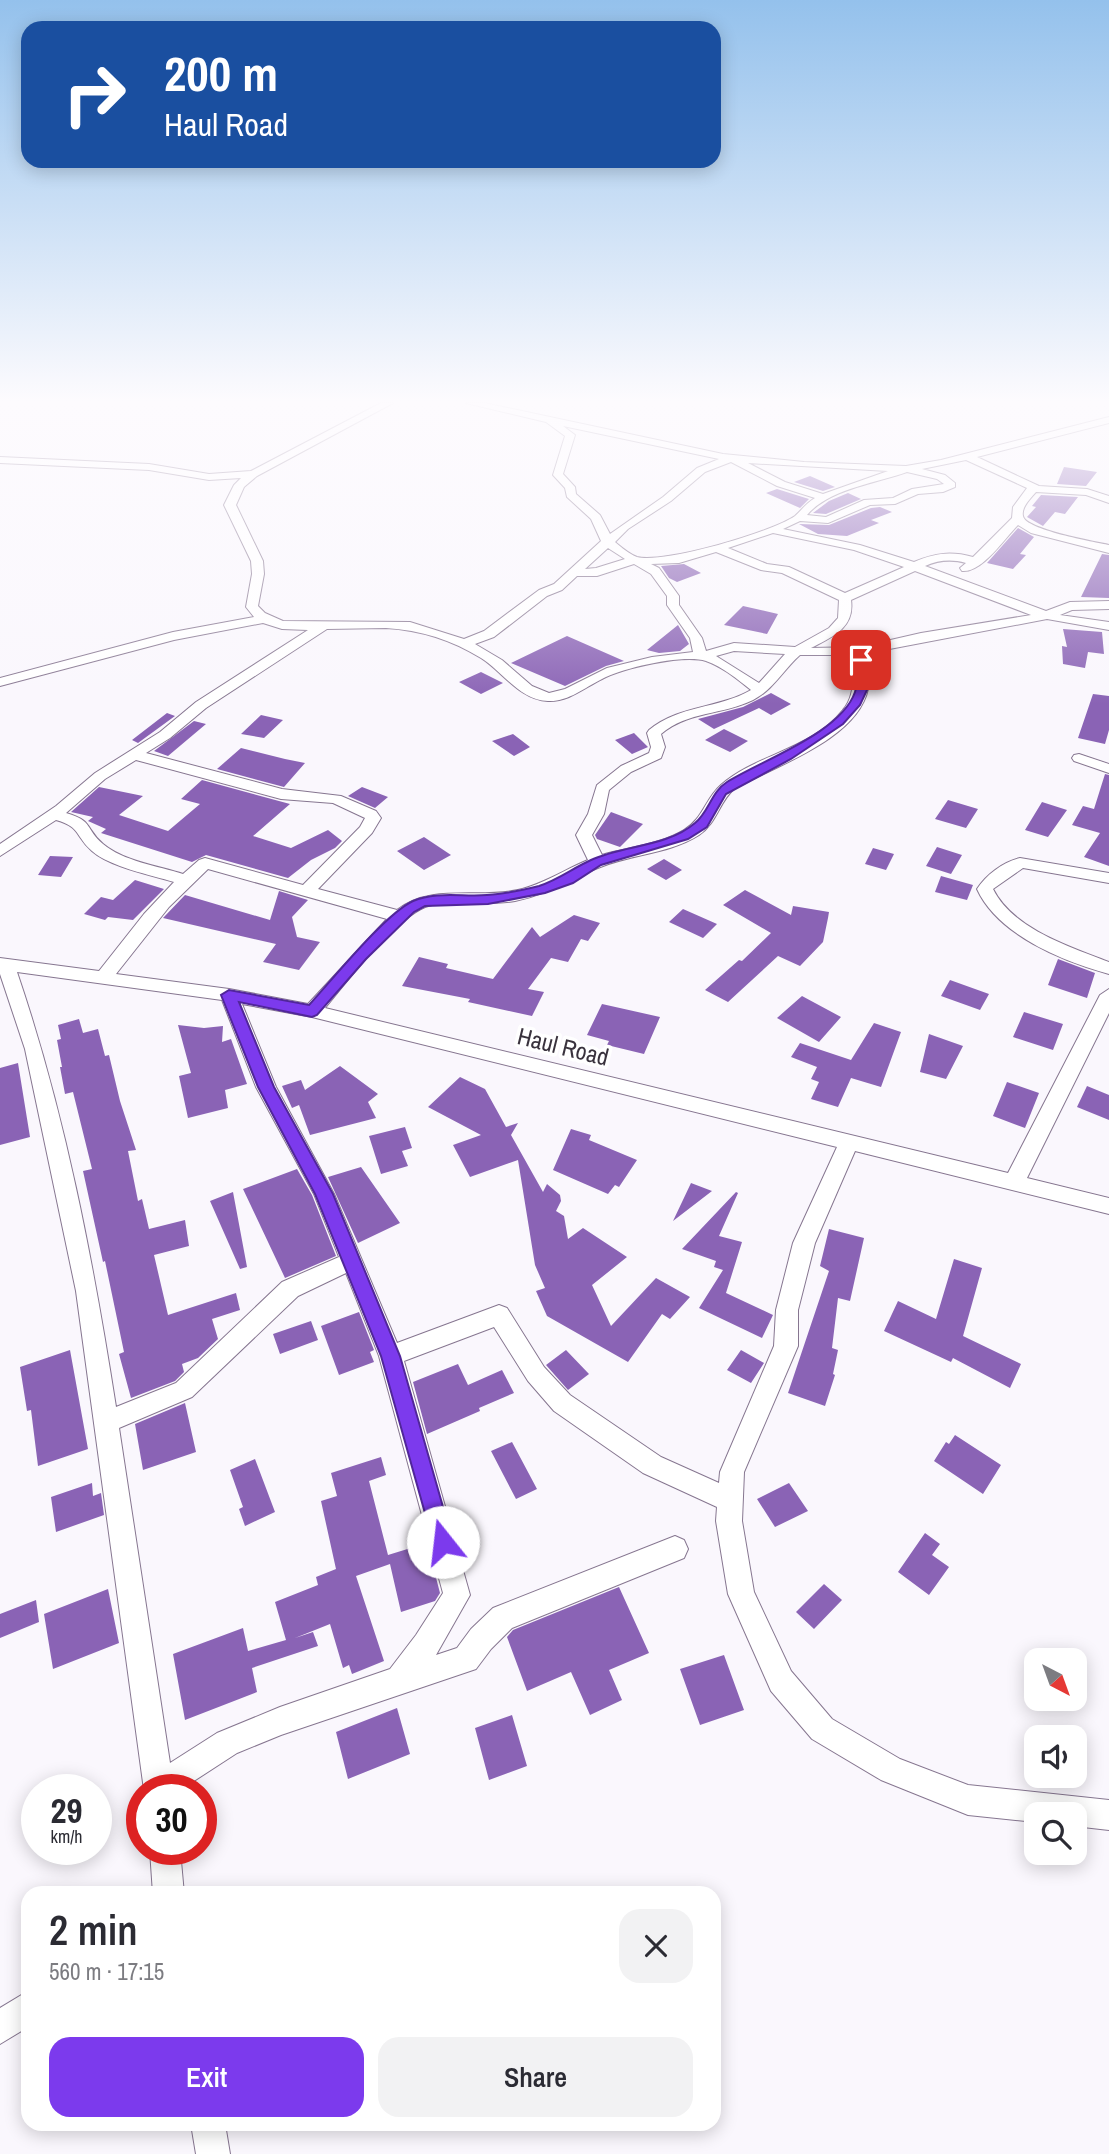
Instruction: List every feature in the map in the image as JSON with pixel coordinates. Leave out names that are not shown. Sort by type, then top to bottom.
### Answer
[{"type":"street","points":[[231,504],[243,536],[255,553],[258,575],[252,607],[264,619]]},
{"type":"street","points":[[581,504],[596,517],[607,541],[620,552],[655,571],[673,596],[673,605],[696,638],[701,656]]},
{"type":"street","points":[[463,644],[489,634],[543,593],[558,587],[607,541],[661,504]]},
{"type":"street","points":[[799,518],[813,504]]},
{"type":"street","points":[[574,573],[597,572],[638,561],[678,559],[799,518],[828,520],[865,504]]},
{"type":"street","points":[[951,582],[990,551],[1002,534],[1018,519],[1022,504]]},
{"type":"street","points":[[1018,519],[1035,531],[1109,549]]},
{"type":"street","points":[[772,529],[797,539],[854,547],[913,566],[1045,616],[1109,626]]},
{"type":"street","points":[[716,548],[765,567],[785,570],[845,598]]},
{"type":"street","points":[[845,598],[913,566],[945,555],[976,562]]},
{"type":"street","points":[[597,862],[584,835],[596,814],[602,788],[626,769],[656,755],[658,747],[654,733],[660,726],[713,707],[729,706],[760,690],[797,650],[818,640],[843,622],[848,610],[845,598]]},
{"type":"street","points":[[0,682],[173,636],[264,619],[288,626],[370,623],[434,631],[498,663],[527,688],[545,697],[563,694],[602,675],[637,663],[701,656],[733,647],[824,653],[874,648],[921,637],[1045,616],[1070,606],[1109,605]]},
{"type":"street","points":[[0,851],[54,814],[132,754],[165,735],[201,705],[323,626]]},
{"type":"street","points":[[312,1011],[401,917],[421,903],[435,900],[488,900],[540,890],[568,880],[597,862],[684,836],[703,824],[721,792],[787,757],[839,722],[854,705],[861,690],[861,660],[874,648]]},
{"type":"street","points":[[701,656],[733,670],[760,690]]},
{"type":"street","points":[[132,754],[281,794],[336,799],[371,814],[373,818],[366,830],[305,892]]},
{"type":"street","points":[[1079,758],[1109,769]]},
{"type":"street","points":[[54,814],[77,821],[98,848],[105,852],[185,880]]},
{"type":"street","points":[[103,979],[139,928],[205,863],[401,917]]},
{"type":"street","points":[[1109,878],[1020,863],[992,880],[985,889],[988,900],[1015,924],[1109,968]]},
{"type":"street","points":[[3,965],[24,1014],[50,1114],[87,1292],[157,1774]]},
{"type":"street","name":"Haul Road","points":[[3,965],[229,995],[312,1011],[1109,1206]]},
{"type":"street","points":[[229,995],[266,1087],[324,1194],[390,1356],[457,1595],[426,1645],[399,1680]]},
{"type":"street","points":[[1014,1182],[1109,995]]},
{"type":"street","points":[[849,1142],[804,1242],[787,1310],[786,1346],[732,1472],[729,1521],[741,1594],[780,1681],[822,1729],[891,1770],[968,1800],[1109,1815]]},
{"type":"street","points":[[106,1422],[184,1390],[290,1289],[351,1261]]},
{"type":"street","points":[[390,1356],[499,1315],[536,1374],[562,1403],[652,1465],[730,1500]]},
{"type":"street","points":[[181,1774],[227,1743],[281,1721],[466,1659],[481,1639],[503,1618],[676,1549]]},
{"type":"street","points":[[166,1865],[168,1886]]},
{"type":"street","points":[[0,2028],[21,2012]]},
{"type":"street","points":[[209,2131],[213,2154]]},
{"type":"building","points":[[790,504],[804,504],[800,508]]},
{"type":"building","points":[[826,504],[850,504],[826,514],[813,513]]},
{"type":"building","points":[[1034,504],[1073,504],[1065,514],[1055,512],[1043,526],[1027,517],[1036,507],[1032,506]]},
{"type":"building","points":[[880,507],[892,512],[871,520],[879,523],[847,536],[818,534],[799,524],[829,525]]},
{"type":"building","points":[[1018,528],[1034,537],[1020,554],[1026,555],[1013,569],[987,563]]},
{"type":"building","points":[[1102,554],[1109,555],[1109,598],[1081,597]]},
{"type":"building","points":[[684,564],[701,573],[677,582],[669,578],[661,566]]},
{"type":"building","points":[[743,606],[778,614],[767,634],[724,625]]},
{"type":"building","points":[[678,625],[689,644],[680,651],[659,653],[647,650]]},
{"type":"building","points":[[1063,629],[1102,632],[1104,654],[1088,652],[1085,668],[1063,664],[1062,646],[1067,647]]},
{"type":"building","points":[[567,636],[624,661],[606,666],[565,686],[511,663]]},
{"type":"building","points":[[481,672],[503,683],[481,694],[459,682]]},
{"type":"building","points":[[771,693],[791,704],[771,715],[759,708],[714,729],[698,719],[743,707]]},
{"type":"building","points":[[1093,694],[1109,696],[1109,730],[1105,744],[1078,738]]},
{"type":"building","points":[[167,713],[175,716],[138,743],[132,740]]},
{"type":"building","points":[[261,715],[283,720],[264,738],[241,734]]},
{"type":"building","points":[[194,721],[206,724],[168,756],[154,751]]},
{"type":"building","points":[[724,729],[748,741],[730,752],[705,740]]},
{"type":"building","points":[[634,733],[648,747],[632,754],[615,740]]},
{"type":"building","points":[[513,734],[530,747],[514,756],[492,741]]},
{"type":"building","points":[[241,748],[305,763],[284,787],[217,769]]},
{"type":"building","points":[[1105,774],[1109,775],[1109,866],[1084,857],[1100,833],[1072,825],[1083,806],[1094,809]]},
{"type":"building","points":[[202,780],[290,804],[253,836],[291,848],[328,830],[342,841],[288,878],[206,855],[192,862],[101,833],[106,829],[88,821],[93,817],[71,812],[99,787],[143,796],[119,815],[168,831],[200,804],[181,799]]},
{"type":"building","points":[[362,787],[388,797],[375,808],[348,796]]},
{"type":"building","points":[[948,800],[978,809],[966,828],[935,819]]},
{"type":"building","points":[[1042,802],[1067,810],[1048,837],[1025,830]]},
{"type":"building","points":[[611,812],[643,824],[620,847],[597,839],[595,835]]},
{"type":"building","points":[[424,837],[451,855],[424,870],[397,851]]},
{"type":"building","points":[[937,847],[962,855],[951,874],[926,866]]},
{"type":"building","points":[[873,848],[894,854],[886,870],[865,864]]},
{"type":"building","points":[[50,856],[73,857],[61,877],[38,875]]},
{"type":"building","points":[[664,859],[682,870],[666,880],[647,869]]},
{"type":"building","points":[[941,876],[973,885],[967,900],[935,892]]},
{"type":"building","points":[[135,880],[164,889],[133,920],[108,917],[105,920],[84,914],[101,897],[113,900]]},
{"type":"building","points":[[745,890],[791,915],[793,906],[829,912],[823,942],[800,966],[778,956],[728,1002],[705,990],[739,960],[742,961],[771,933],[723,905]]},
{"type":"building","points":[[279,891],[308,900],[292,917],[297,937],[320,942],[299,970],[263,962],[276,944],[163,918],[185,895],[270,920]]},
{"type":"building","points":[[683,909],[717,924],[703,938],[669,922]]},
{"type":"building","points":[[574,915],[600,923],[588,941],[581,939],[568,962],[551,958],[528,989],[544,992],[532,1016],[468,1002],[470,999],[402,986],[419,957],[448,964],[446,968],[493,979],[532,927],[540,937]]},
{"type":"building","points":[[1058,959],[1095,973],[1087,998],[1048,985]]},
{"type":"building","points":[[950,980],[989,994],[980,1010],[941,996]]},
{"type":"building","points":[[802,996],[841,1017],[819,1042],[777,1018]]},
{"type":"building","points":[[602,1004],[660,1017],[644,1054],[607,1045],[609,1041],[587,1035]]},
{"type":"building","points":[[1024,1012],[1063,1024],[1053,1050],[1013,1037]]},
{"type":"building","points":[[79,1019],[83,1033],[98,1029],[105,1056],[109,1055],[136,1150],[128,1151],[138,1201],[142,1199],[149,1229],[185,1220],[189,1246],[154,1255],[168,1315],[236,1293],[240,1310],[212,1319],[218,1339],[198,1358],[182,1364],[184,1372],[175,1381],[131,1398],[119,1354],[124,1352],[105,1261],[103,1262],[83,1171],[92,1169],[73,1092],[65,1094],[60,1067],[57,1040],[61,1039],[58,1025]]},
{"type":"building","points":[[874,1023],[901,1032],[881,1087],[851,1078],[838,1107],[811,1099],[819,1082],[811,1079],[817,1067],[791,1057],[800,1043],[851,1060]]},
{"type":"building","points":[[178,1025],[204,1028],[223,1026],[222,1042],[231,1039],[247,1084],[225,1090],[228,1108],[188,1118],[179,1076],[191,1073]]},
{"type":"building","points":[[929,1034],[963,1046],[946,1079],[920,1072]]},
{"type":"building","points":[[18,1063],[30,1137],[0,1145],[0,1068]]},
{"type":"building","points":[[340,1066],[378,1094],[368,1102],[376,1118],[310,1135],[299,1105],[292,1108],[282,1086],[301,1080],[305,1090]]},
{"type":"building","points":[[460,1077],[485,1089],[506,1127],[518,1123],[511,1135],[543,1192],[547,1184],[560,1195],[561,1201],[556,1211],[564,1216],[568,1239],[583,1228],[627,1257],[592,1285],[611,1326],[656,1278],[690,1297],[670,1319],[662,1314],[628,1362],[547,1316],[536,1291],[545,1288],[535,1265],[518,1160],[470,1177],[453,1145],[481,1135],[428,1107]]},
{"type":"building","points":[[1007,1082],[1039,1093],[1025,1128],[993,1116]]},
{"type":"building","points":[[1087,1086],[1109,1095],[1109,1120],[1077,1107]]},
{"type":"building","points":[[405,1127],[412,1148],[402,1151],[408,1166],[381,1174],[369,1136]]},
{"type":"building","points":[[571,1129],[591,1135],[589,1140],[637,1160],[619,1187],[615,1185],[608,1194],[553,1170]]},
{"type":"building","points":[[361,1167],[400,1223],[358,1243],[328,1177]]},
{"type":"building","points":[[297,1169],[312,1195],[336,1256],[285,1278],[243,1189]]},
{"type":"building","points":[[691,1183],[712,1191],[673,1221]]},
{"type":"building","points":[[233,1192],[247,1267],[240,1269],[210,1201]]},
{"type":"building","points":[[736,1192],[738,1193],[719,1236],[742,1242],[726,1293],[773,1315],[762,1338],[699,1308],[723,1270],[714,1267],[716,1261],[682,1249]]},
{"type":"building","points":[[829,1229],[864,1238],[850,1301],[838,1298],[832,1348],[838,1350],[833,1374],[835,1375],[825,1406],[788,1393],[829,1271],[820,1266]]},
{"type":"building","points":[[954,1259],[982,1268],[963,1336],[1021,1364],[1010,1388],[953,1358],[951,1362],[884,1331],[898,1301],[936,1319]]},
{"type":"building","points":[[359,1312],[374,1350],[370,1352],[374,1362],[339,1375],[321,1326]]},
{"type":"building","points":[[311,1321],[318,1340],[280,1354],[273,1334]]},
{"type":"building","points":[[70,1350],[88,1449],[38,1466],[31,1410],[27,1411],[20,1367]]},
{"type":"building","points":[[566,1350],[589,1374],[568,1390],[546,1365]]},
{"type":"building","points":[[741,1350],[764,1363],[751,1383],[727,1370]]},
{"type":"building","points":[[458,1364],[468,1385],[502,1370],[514,1393],[427,1434],[413,1382]]},
{"type":"building","points":[[185,1403],[196,1452],[143,1470],[135,1424]]},
{"type":"building","points":[[955,1435],[1001,1465],[983,1494],[934,1461],[946,1442],[949,1444]]},
{"type":"building","points":[[512,1442],[537,1489],[516,1499],[491,1451]]},
{"type":"building","points":[[381,1457],[386,1475],[369,1481],[388,1555],[427,1543],[440,1593],[435,1601],[401,1612],[390,1564],[356,1576],[384,1661],[352,1674],[349,1665],[343,1668],[330,1624],[295,1638],[313,1632],[318,1646],[252,1668],[257,1692],[185,1720],[173,1654],[243,1628],[248,1651],[286,1640],[275,1602],[318,1585],[316,1577],[336,1569],[321,1501],[337,1496],[331,1473]]},
{"type":"building","points":[[255,1459],[275,1512],[245,1526],[239,1509],[243,1507],[230,1470]]},
{"type":"building","points":[[92,1483],[93,1496],[101,1493],[104,1515],[56,1532],[51,1497]]},
{"type":"building","points":[[789,1483],[808,1511],[775,1527],[757,1499]]},
{"type":"building","points":[[925,1533],[940,1544],[932,1555],[949,1567],[929,1595],[898,1572]]},
{"type":"building","points":[[824,1584],[842,1600],[814,1629],[796,1612]]},
{"type":"building","points":[[619,1587],[649,1653],[609,1670],[622,1700],[590,1715],[571,1672],[527,1691],[507,1637],[513,1630]]},
{"type":"building","points":[[108,1589],[119,1643],[53,1669],[44,1614]]},
{"type":"building","points":[[36,1600],[39,1622],[0,1638],[0,1614]]},
{"type":"building","points":[[724,1655],[744,1710],[700,1725],[680,1669]]},
{"type":"building","points":[[397,1708],[410,1754],[348,1779],[336,1732]]},
{"type":"building","points":[[512,1715],[527,1766],[489,1780],[475,1728]]},
{"type":"route","points":[[443,1542],[390,1356],[324,1194],[266,1087],[229,995],[312,1011],[361,956],[409,909],[421,903],[435,900],[488,900],[540,890],[568,880],[597,862],[684,836],[703,824],[721,792],[814,741],[839,722],[854,705],[861,690],[861,660]]}]
